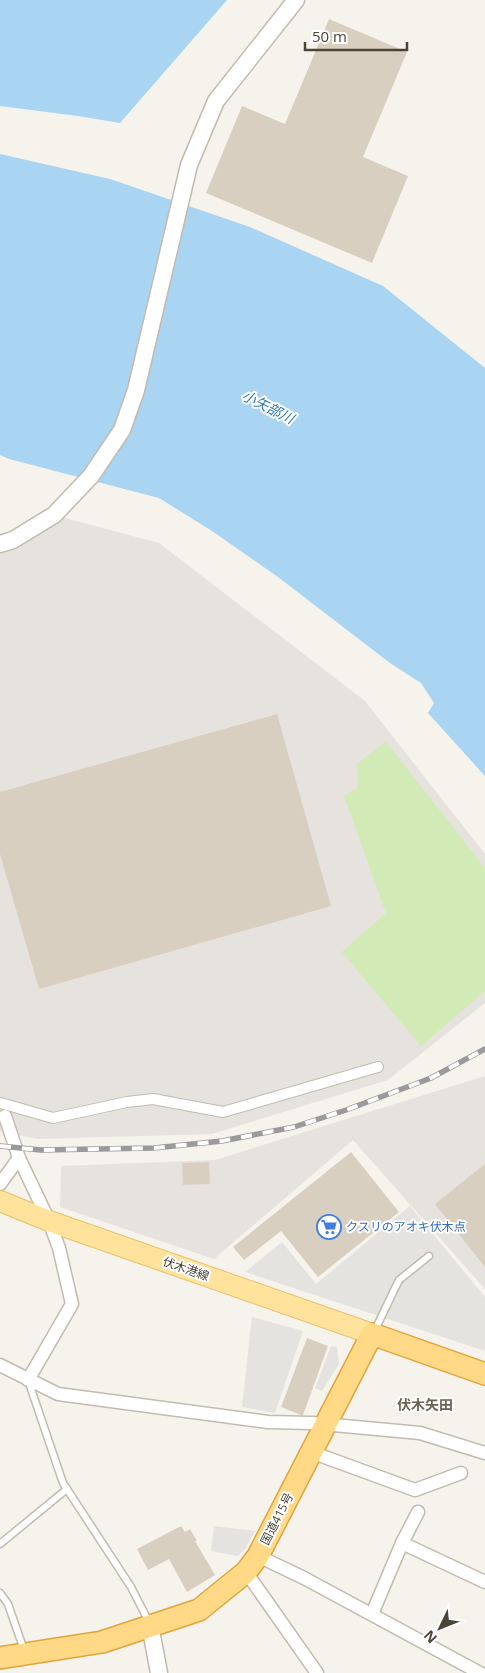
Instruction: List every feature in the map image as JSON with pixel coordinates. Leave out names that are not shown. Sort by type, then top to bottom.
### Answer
[{"type":"highway","points":[[372,1334],[485,1374]]},
{"type":"highway","name":"国道415号","points":[[0,1658],[102,1642],[198,1610],[252,1564],[372,1334]]},
{"type":"main road","name":"伏木港線","points":[[0,1201],[49,1221],[372,1334]]},
{"type":"street","points":[[0,544],[13,540],[54,515],[91,476],[122,430],[136,390],[189,165],[216,101],[296,0]]},
{"type":"street","points":[[0,1101],[53,1118],[127,1102],[152,1099],[223,1112],[378,1067]]},
{"type":"street","points":[[5,1116],[19,1158],[49,1221],[59,1248],[72,1304],[28,1380]]},
{"type":"street","points":[[0,1184],[19,1158]]},
{"type":"street","points":[[0,1365],[58,1394],[268,1422],[326,1424],[420,1433],[485,1453]]},
{"type":"street","points":[[310,1452],[415,1490],[461,1473]]},
{"type":"street","points":[[372,1614],[418,1512]]},
{"type":"street","points":[[402,1544],[485,1582]]},
{"type":"street","points":[[252,1564],[304,1578],[480,1673]]},
{"type":"street","points":[[252,1564],[317,1673]]},
{"type":"street","points":[[150,1625],[159,1673]]},
{"type":"lane","points":[[0,1101],[5,1116]]},
{"type":"lane","points":[[372,1334],[399,1280],[429,1256]]},
{"type":"lane","points":[[28,1380],[62,1483],[131,1587],[150,1625]]},
{"type":"lane","points":[[0,1544],[67,1489]]},
{"type":"lane","points":[[0,1593],[8,1604],[25,1654]]},
{"type":"shaded area","points":[[54,515],[159,543],[365,701],[485,854],[485,1003],[388,1080],[212,1134],[37,1139],[0,1131],[0,544]]},
{"type":"shaded area","points":[[485,1076],[485,1289],[353,1140],[214,1259],[60,1207],[61,1166],[215,1160]]},
{"type":"shaded area","points":[[410,1206],[485,1297],[485,1351],[245,1272],[282,1242],[316,1284]]},
{"type":"shaded area","points":[[252,1317],[303,1331],[275,1413],[242,1407]]},
{"type":"shaded area","points":[[331,1346],[337,1347],[339,1364],[322,1391],[315,1388]]},
{"type":"shaded area","points":[[214,1526],[255,1531],[246,1548],[238,1556],[211,1551]]},
{"type":"green space","points":[[386,742],[485,868],[485,991],[421,1046],[342,952],[386,913],[344,796],[358,788],[357,764]]},
{"type":"water","points":[[0,0],[227,0],[120,123],[0,106]]},
{"type":"water","name":"小矢部川","points":[[0,154],[110,179],[250,227],[383,286],[485,368],[485,776],[428,713],[434,703],[421,683],[390,663],[278,577],[212,531],[159,498],[9,459],[0,455]]},
{"type":"building","points":[[329,19],[407,52],[363,157],[408,176],[372,263],[206,193],[242,106],[285,124]]},
{"type":"building","points":[[277,714],[331,906],[39,989],[0,854],[0,792]]},
{"type":"building","points":[[351,1152],[399,1212],[318,1277],[281,1231],[244,1260],[233,1247]]},
{"type":"building","points":[[209,1162],[210,1184],[183,1185],[182,1163]]},
{"type":"building","points":[[485,1164],[485,1267],[435,1204]]},
{"type":"building","points":[[307,1338],[328,1346],[303,1415],[301,1415],[281,1407]]},
{"type":"building","points":[[181,1526],[185,1532],[190,1529],[215,1575],[187,1592],[169,1559],[148,1570],[137,1549]]},
{"type":"railway","points":[[0,1146],[41,1150],[154,1148],[222,1141],[294,1127],[346,1110],[431,1078],[485,1049]]},
{"type":"place","name":"クスリのアオキ伏木点","points":[[329,1227]]},
{"type":"district","name":"伏木矢田","points":[[425,1405]]}]
